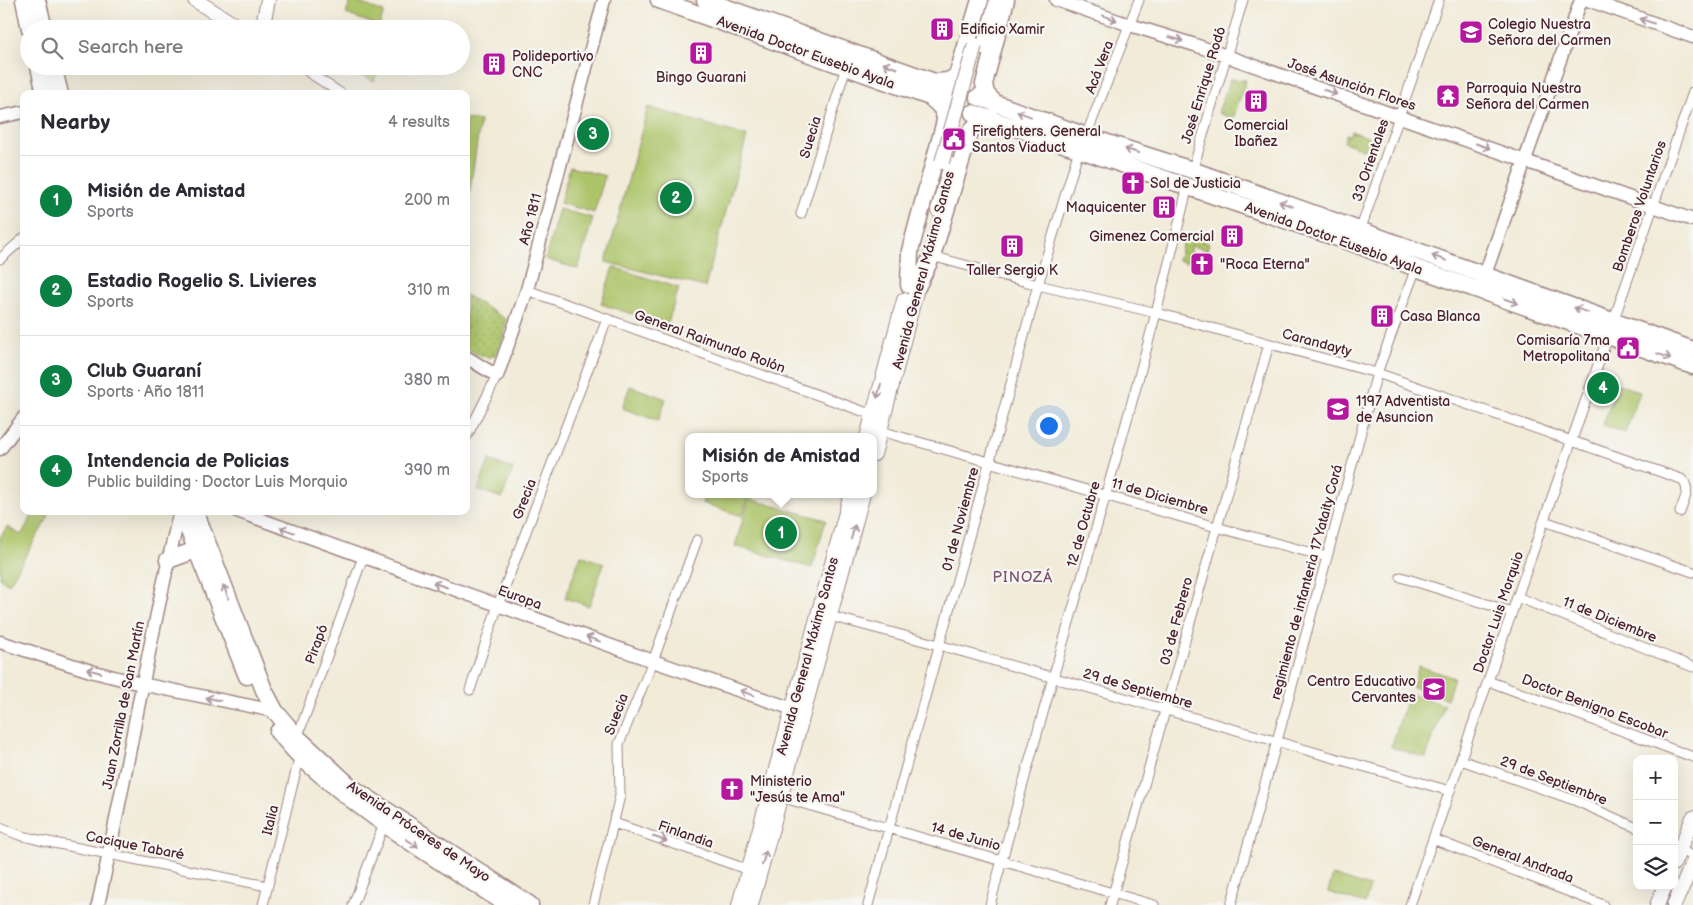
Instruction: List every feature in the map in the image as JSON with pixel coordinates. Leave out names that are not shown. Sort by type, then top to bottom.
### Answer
[{"type":"highway","points":[[24,0],[28,20]]},
{"type":"highway","points":[[37,0],[42,20]]},
{"type":"highway","name":"Avenida Doctor Eusebio Ayala","points":[[659,0],[701,4],[954,97]]},
{"type":"highway","points":[[913,286],[910,251],[945,121],[944,112],[932,89],[957,76],[992,2]]},
{"type":"highway","points":[[913,286],[929,255],[970,132],[993,111],[984,84],[992,2]]},
{"type":"highway","name":"Avenida Doctor Eusebio Ayala","points":[[701,4],[846,67],[932,89]]},
{"type":"highway","points":[[42,75],[45,90]]},
{"type":"highway","points":[[55,75],[59,90]]},
{"type":"highway","name":"Avenida Doctor Eusebio Ayala","points":[[976,105],[1358,238],[1485,274],[1611,328],[1693,366]]},
{"type":"highway","name":"Avenida Doctor Eusebio Ayala","points":[[1358,238],[1416,268],[1480,290],[1693,350]]},
{"type":"highway","name":"Avenida Próceres de Mayo","points":[[182,515],[268,710]]},
{"type":"highway","name":"Avenida Próceres de Mayo","points":[[197,515],[264,690],[273,726],[368,799],[530,905]]},
{"type":"highway","points":[[168,560],[196,550]]},
{"type":"highway","name":"Avenida Próceres de Mayo","points":[[298,745],[354,802],[442,864],[508,905]]},
{"type":"main road","points":[[195,0],[227,20]]},
{"type":"main road","points":[[264,20],[268,0]]},
{"type":"main road","name":"Avenida General Máximo Santos","points":[[874,426],[992,2]]},
{"type":"main road","name":"Avenida General Máximo Santos","points":[[929,227],[929,255]]},
{"type":"main road","name":"Avenida General Máximo Santos","points":[[739,905],[775,796],[824,614],[850,498]]},
{"type":"main road","name":"Avenida General Máximo Santos","points":[[751,905],[793,709],[862,498]]},
{"type":"main road","points":[[1674,905],[1693,818]]},
{"type":"main road","points":[[1657,905],[1663,890]]},
{"type":"street","name":"Año 1811","points":[[470,430],[497,376],[527,290],[604,0]]},
{"type":"street","name":"José Asunción Flores","points":[[1056,0],[1227,56],[1693,220]]},
{"type":"street","name":"Acá Vera","points":[[1083,143],[1139,0]]},
{"type":"street","name":"José Enrique Rodó","points":[[1190,178],[1243,0]]},
{"type":"street","name":"33 Orientales","points":[[1358,238],[1439,0]]},
{"type":"street","points":[[1480,290],[1581,0]]},
{"type":"street","points":[[1588,0],[1693,38]]},
{"type":"street","name":"Suecia","points":[[801,214],[846,67]]},
{"type":"street","points":[[313,75],[336,90]]},
{"type":"street","name":"Bomberos Voluntarios","points":[[1611,328],[1693,92]]},
{"type":"street","points":[[0,117],[20,113]]},
{"type":"street","name":"01 de Noviembre","points":[[868,905],[1038,284],[1083,143]]},
{"type":"street","name":"12 de Octubre","points":[[990,905],[1052,677],[1157,313],[1190,178]]},
{"type":"street","points":[[0,259],[20,242]]},
{"type":"street","name":"Carandayty","points":[[929,255],[1377,372],[1681,479],[1686,483],[1687,490],[1680,512]]},
{"type":"street","name":"regimiento de infanteria 17 Yataity Corá","points":[[1231,905],[1377,372],[1416,268]]},
{"type":"street","name":"General Raimundo Rolón","points":[[527,290],[607,319],[874,426]]},
{"type":"street","name":"Grecia","points":[[470,690],[498,605],[607,319]]},
{"type":"street","name":"Doctor Luis Morquio","points":[[1410,905],[1611,328]]},
{"type":"street","name":"03 de Febrero","points":[[1110,905],[1166,711],[1216,527],[1270,344]]},
{"type":"street","points":[[470,359],[497,376]]},
{"type":"street","points":[[0,449],[20,423]]},
{"type":"street","name":"11 de Diciembre","points":[[874,426],[990,462],[1327,557]]},
{"type":"street","name":"Juan Zorrilla de San Martín","points":[[98,905],[110,854],[141,684],[179,515]]},
{"type":"street","name":"Europa","points":[[248,515],[653,661],[793,709]]},
{"type":"street","points":[[1544,521],[1693,572]]},
{"type":"street","name":"Suecia","points":[[593,905],[620,796],[619,744],[653,661],[697,540]]},
{"type":"street","name":"Pirapó","points":[[298,745],[363,557]]},
{"type":"street","points":[[1401,577],[1512,612]]},
{"type":"street","name":"11 de Diciembre","points":[[1517,597],[1693,667]]},
{"type":"street","name":"29 de Septiembre","points":[[824,614],[1450,791]]},
{"type":"street","points":[[0,642],[94,672],[141,684],[268,710]]},
{"type":"street","name":"Doctor Benigno Escobar","points":[[1488,681],[1693,757]]},
{"type":"street","name":"Italia","points":[[263,905],[298,745]]},
{"type":"street","name":"29 de Septiembre","points":[[1461,760],[1574,800],[1633,826]]},
{"type":"street","name":"14 de Junio","points":[[775,796],[1154,905]]},
{"type":"street","name":"Finlandia","points":[[614,823],[749,870]]},
{"type":"street","points":[[353,905],[384,824]]},
{"type":"street","name":"Cacique Tabaré","points":[[0,827],[19,835],[40,840],[267,886]]},
{"type":"street","name":"General Andrada","points":[[1433,839],[1603,905]]},
{"type":"green space","points":[[351,0],[384,12],[381,20],[362,20],[346,14]]},
{"type":"green space","points":[[360,75],[376,75],[374,81]]},
{"type":"green space","points":[[1230,79],[1246,80],[1233,119],[1218,113]]},
{"type":"green space","points":[[648,107],[747,136],[705,287],[606,262]]},
{"type":"green space","points":[[470,120],[480,121],[470,191]]},
{"type":"green space","points":[[1351,131],[1375,140],[1371,152],[1344,142],[1346,134],[1350,135]]},
{"type":"green space","points":[[570,167],[605,176],[594,213],[560,203]]},
{"type":"green space","points":[[559,209],[593,218],[578,269],[545,259]]},
{"type":"green space","points":[[1185,236],[1209,243],[1207,250],[1192,246],[1187,263],[1178,260]]},
{"type":"green space","points":[[613,267],[679,288],[667,325],[601,304]]},
{"type":"green space","points":[[470,297],[507,320],[497,353],[486,357],[470,350]]},
{"type":"green space","points":[[1618,384],[1640,392],[1625,433],[1603,425]]},
{"type":"green space","points":[[630,386],[666,399],[658,421],[622,408]]},
{"type":"green space","points":[[489,460],[513,469],[502,498],[478,490]]},
{"type":"green space","points":[[704,498],[748,498],[742,516],[702,503]]},
{"type":"green space","points":[[749,499],[826,520],[812,568],[735,546]]},
{"type":"green space","points":[[33,515],[49,516],[9,584],[0,578],[0,537],[7,527],[21,535]]},
{"type":"green space","points":[[581,555],[604,564],[589,606],[565,598]]},
{"type":"green space","points":[[1419,666],[1454,678],[1447,699],[1412,687]]},
{"type":"green space","points":[[1409,693],[1444,705],[1426,758],[1391,747]]},
{"type":"green space","points":[[1333,875],[1370,887],[1365,904],[1328,892]]},
{"type":"place","name":"Edificio Xamir","points":[[942,29]]},
{"type":"place","name":"Colegio Nuestra Señora del Carmen","points":[[1471,32]]},
{"type":"place","name":"Bingo Guarani","points":[[701,53]]},
{"type":"place","name":"Polideportivo CNC","points":[[494,64]]},
{"type":"place","name":"Parroquia Nuestra Señora del Carmen","points":[[1448,96]]},
{"type":"place","name":"Comercial Ibañez","points":[[1256,101]]},
{"type":"place","name":"Club Guaraní","points":[[593,134]]},
{"type":"place","name":"Firefighters. General Santos Viaduct","points":[[954,139]]},
{"type":"place","name":"Sol de Justicia","points":[[1133,183]]},
{"type":"place","name":"Estadio Rogelio S. Livieres","points":[[676,198]]},
{"type":"place","name":"Maquicenter","points":[[1164,207]]},
{"type":"place","name":"Gimenez Comercial","points":[[1232,236]]},
{"type":"place","name":"Taller Sergio K","points":[[1012,246]]},
{"type":"place","name":"\"Roca Eterna\"","points":[[1202,264]]},
{"type":"place","name":"Casa Blanca","points":[[1382,316]]},
{"type":"place","name":"Comisaría 7ma Metropolitana","points":[[1628,348]]},
{"type":"place","name":"Intendencia de Policias","points":[[1603,388]]},
{"type":"place","name":"1197 Adventista de Asuncion","points":[[1338,409]]},
{"type":"place","name":"Misión de Amistad","points":[[781,533]]},
{"type":"place","name":"Centro Educativo Cervantes","points":[[1434,689]]},
{"type":"place","name":"Ministerio \"Jesús te Ama\"","points":[[732,789]]},
{"type":"district","name":"PINOZÁ","points":[[1023,577]]}]
